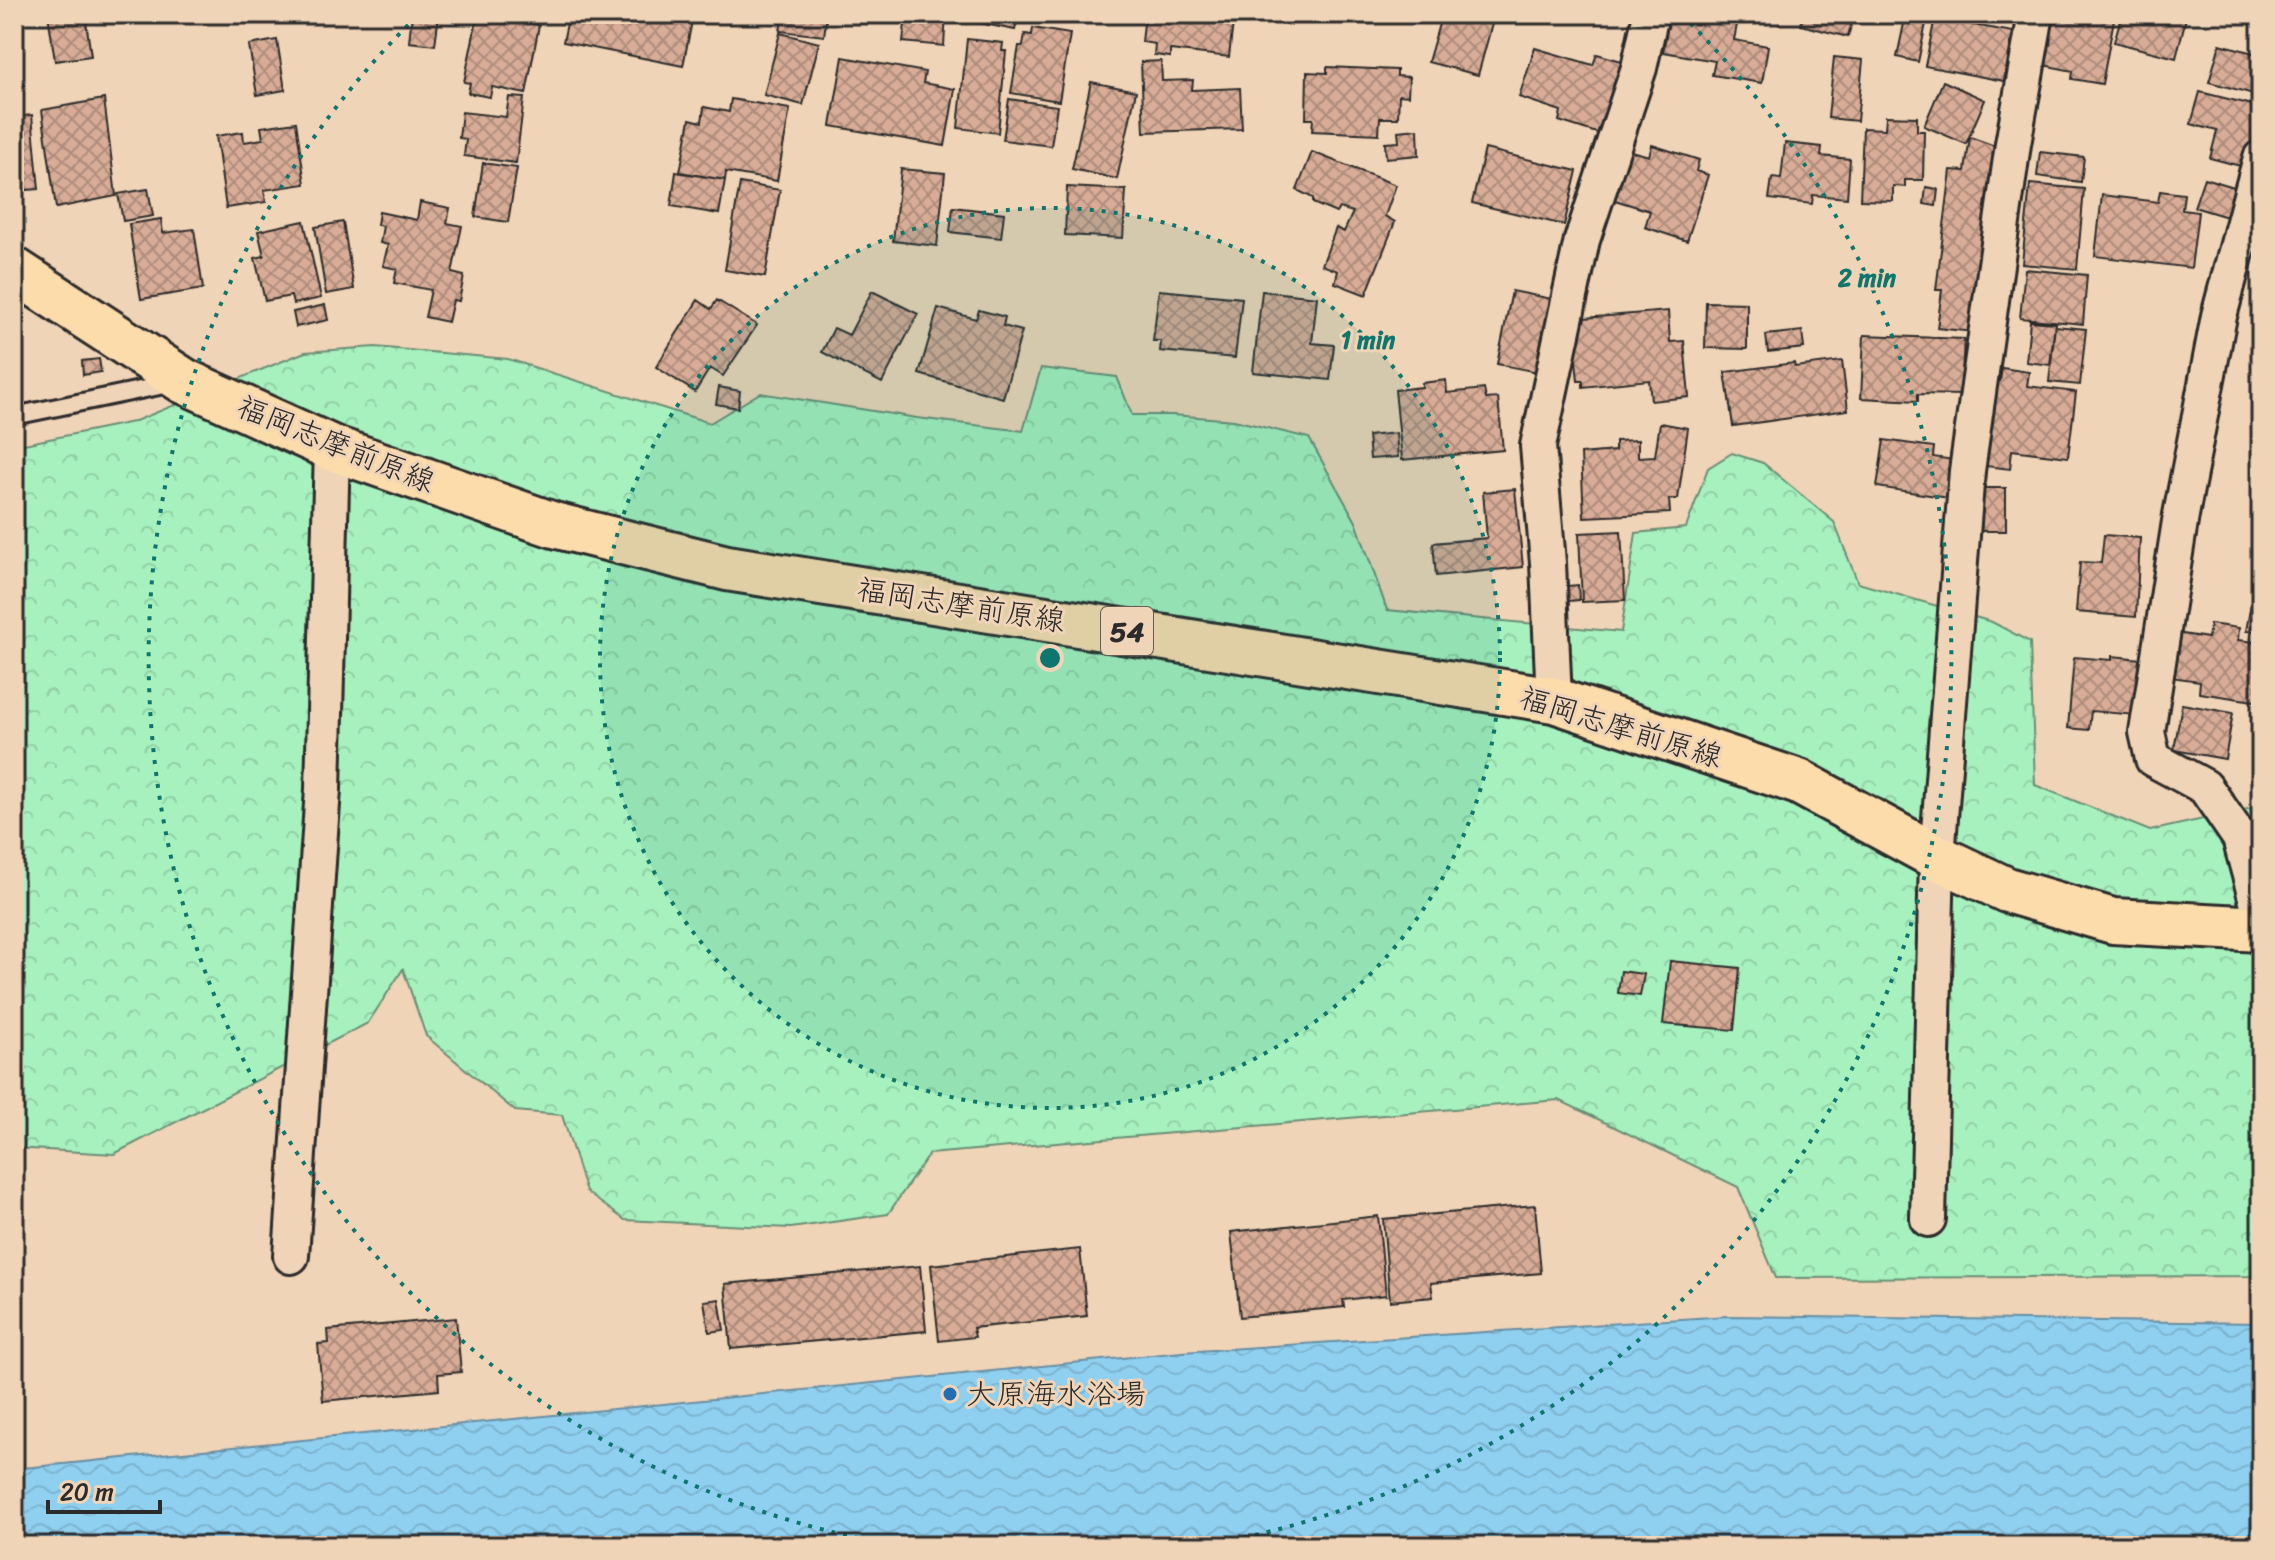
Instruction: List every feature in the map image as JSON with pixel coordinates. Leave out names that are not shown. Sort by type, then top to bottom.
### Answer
[{"type":"main road","name":"福岡志摩前原線","points":[[14,270],[184,381],[332,448],[554,525],[727,568],[1554,700],[1799,782],[1937,857],[2007,890],[2113,921],[2261,929]]},
{"type":"street","points":[[1554,700],[1548,563],[1538,446],[1582,240],[1639,68],[1651,14]]},
{"type":"street","points":[[1928,1219],[1937,857],[1967,471],[2013,144],[2036,14]]},
{"type":"street","points":[[2261,158],[2219,316],[2181,515],[2147,732],[2153,759],[2205,787],[2240,838],[2261,916]]},
{"type":"street","points":[[291,1256],[323,789],[332,448]]},
{"type":"lane","points":[[14,416],[184,381]]},
{"type":"green space","points":[[375,347],[508,359],[710,423],[760,393],[1023,431],[1041,368],[1117,377],[1132,415],[1234,420],[1309,438],[1356,522],[1387,610],[1621,632],[1636,533],[1686,528],[1708,468],[1732,453],[1763,463],[1834,522],[1858,583],[1992,622],[2030,642],[2035,785],[2150,831],[2261,806],[2261,1276],[1776,1278],[1738,1187],[1559,1100],[929,1154],[888,1214],[791,1228],[625,1220],[586,1192],[562,1115],[515,1111],[426,1036],[403,969],[368,1023],[114,1154],[14,1148],[14,446],[133,422],[305,352]]},
{"type":"water","points":[[1727,1316],[2261,1323],[2261,1546],[14,1546],[14,1469],[1182,1352]]},
{"type":"building","points":[[48,14],[85,14],[91,56],[55,61]]},
{"type":"building","points":[[412,14],[439,15],[435,45],[409,42]]},
{"type":"building","points":[[478,14],[532,14],[530,23],[539,25],[526,94],[492,87],[490,97],[468,93],[470,83],[464,82]]},
{"type":"building","points":[[569,14],[657,14],[692,21],[683,66],[563,42]]},
{"type":"building","points":[[783,14],[827,14],[824,36],[780,31]]},
{"type":"building","points":[[906,14],[946,14],[944,46],[903,42]]},
{"type":"building","points":[[971,14],[1019,14],[1015,30],[969,21]]},
{"type":"building","points":[[1104,14],[1141,14],[1141,22],[1103,21]]},
{"type":"building","points":[[1145,14],[1234,14],[1229,57],[1170,50],[1170,57],[1154,55],[1155,44],[1142,42]]},
{"type":"building","points":[[1458,14],[1492,24],[1478,75],[1428,62],[1441,17],[1456,21]]},
{"type":"building","points":[[1670,14],[1739,14],[1734,40],[1768,46],[1762,83],[1712,75],[1715,61],[1663,52]]},
{"type":"building","points":[[1802,14],[1854,14],[1848,37],[1801,25]]},
{"type":"building","points":[[1865,14],[1889,14],[1888,19]]},
{"type":"building","points":[[1906,14],[1928,14],[1918,62],[1897,57]]},
{"type":"building","points":[[2047,14],[2115,14],[2102,84],[2072,79],[2073,71],[2038,64]]},
{"type":"building","points":[[2122,14],[2187,14],[2176,58],[2114,42]]},
{"type":"building","points":[[1935,18],[2013,32],[2004,81],[1925,66]]},
{"type":"building","points":[[1033,28],[1070,34],[1059,101],[1011,93],[1019,46],[1023,46],[1025,34],[1032,35]]},
{"type":"building","points":[[780,33],[819,43],[803,105],[764,95]]},
{"type":"building","points":[[967,39],[1003,43],[1002,51],[1006,51],[998,133],[958,128]]},
{"type":"building","points":[[277,40],[285,90],[257,95],[249,45]]},
{"type":"building","points":[[2220,44],[2261,55],[2261,96],[2209,82]]},
{"type":"building","points":[[1535,48],[1593,65],[1597,54],[1625,62],[1603,135],[1559,121],[1561,111],[1519,97]]},
{"type":"building","points":[[843,57],[925,72],[923,83],[955,89],[945,146],[831,126]]},
{"type":"building","points":[[1834,57],[1863,60],[1857,121],[1828,118]]},
{"type":"building","points":[[1161,61],[1162,81],[1193,80],[1192,90],[1240,88],[1242,129],[1144,132],[1141,62]]},
{"type":"building","points":[[1327,67],[1397,70],[1397,76],[1409,77],[1408,96],[1399,95],[1398,118],[1380,118],[1379,134],[1312,131],[1313,119],[1306,119],[1307,72],[1327,73]]},
{"type":"building","points":[[1943,81],[1985,100],[1966,144],[1924,126]]},
{"type":"building","points":[[1091,82],[1136,91],[1117,179],[1072,169]]},
{"type":"building","points":[[2200,92],[2261,107],[2248,168],[2210,158],[2217,131],[2191,124]]},
{"type":"building","points":[[509,97],[524,98],[516,163],[464,156],[466,139],[459,138],[462,112],[506,117]]},
{"type":"building","points":[[104,99],[116,196],[56,208],[42,110]]},
{"type":"building","points":[[731,99],[790,109],[777,181],[726,172],[725,180],[680,172],[690,119],[702,122],[704,107],[729,112]]},
{"type":"building","points":[[1009,99],[1057,106],[1051,146],[1003,140]]},
{"type":"building","points":[[32,115],[39,189],[14,191],[14,117]]},
{"type":"building","points":[[1886,116],[1917,117],[1917,131],[1924,131],[1923,180],[1905,180],[1905,187],[1893,186],[1893,201],[1860,200],[1863,128],[1885,129]]},
{"type":"building","points":[[296,122],[305,184],[264,190],[266,202],[226,208],[216,136],[243,132],[244,142],[263,139],[261,127]]},
{"type":"building","points":[[1418,129],[1419,155],[1386,158],[1385,143],[1399,142],[1398,131]]},
{"type":"building","points":[[1970,137],[2006,150],[1983,333],[1937,328],[1942,290],[1936,290],[1951,170],[1965,171]]},
{"type":"building","points":[[1785,143],[1822,147],[1821,156],[1850,159],[1847,198],[1813,195],[1812,204],[1769,199],[1772,178],[1781,179]]},
{"type":"building","points":[[1652,145],[1699,160],[1696,171],[1708,175],[1687,241],[1645,227],[1650,211],[1615,200],[1631,151],[1649,156]]},
{"type":"building","points":[[1485,149],[1577,171],[1564,225],[1472,203]]},
{"type":"building","points":[[1312,152],[1396,185],[1385,216],[1395,222],[1366,295],[1335,283],[1338,271],[1322,265],[1336,228],[1344,232],[1353,212],[1339,208],[1336,213],[1313,203],[1313,198],[1297,190]]},
{"type":"building","points":[[2040,152],[2084,157],[2081,182],[2037,176]]},
{"type":"building","points":[[483,163],[517,168],[508,222],[475,217]]},
{"type":"building","points":[[901,169],[945,173],[937,246],[893,241]]},
{"type":"building","points":[[676,172],[725,180],[719,214],[671,206]]},
{"type":"building","points":[[2204,178],[2244,190],[2234,219],[2194,207]]},
{"type":"building","points":[[740,183],[780,190],[765,277],[725,270]]},
{"type":"building","points":[[2030,184],[2084,189],[2077,269],[2022,264]]},
{"type":"building","points":[[1067,187],[1126,190],[1123,238],[1065,235]]},
{"type":"building","points":[[1926,187],[1938,189],[1936,206],[1924,204]]},
{"type":"building","points":[[148,189],[153,216],[123,221],[118,194]]},
{"type":"building","points":[[2160,191],[2184,194],[2182,210],[2198,212],[2191,268],[2095,256],[2102,195],[2158,202]]},
{"type":"building","points":[[420,202],[450,208],[447,223],[462,226],[452,273],[464,276],[459,301],[453,300],[448,322],[425,317],[431,290],[394,283],[397,269],[383,266],[388,245],[380,243],[383,226],[377,225],[379,212],[417,220]]},
{"type":"building","points":[[953,207],[1004,213],[1001,238],[950,232]]},
{"type":"building","points":[[161,219],[163,233],[194,229],[203,289],[141,299],[129,224]]},
{"type":"building","points":[[304,221],[321,298],[293,304],[291,296],[265,301],[255,258],[264,256],[258,231]]},
{"type":"building","points":[[343,222],[354,289],[326,294],[315,227]]},
{"type":"building","points":[[2025,269],[2087,275],[2083,324],[2020,318]]},
{"type":"building","points":[[1159,290],[1242,298],[1235,358],[1160,351],[1161,341],[1153,341]]},
{"type":"building","points":[[872,291],[918,314],[882,383],[822,352],[834,328],[849,335]]},
{"type":"building","points":[[1262,291],[1317,297],[1312,343],[1334,345],[1330,380],[1253,372]]},
{"type":"building","points":[[1512,291],[1557,300],[1543,373],[1497,364]]},
{"type":"building","points":[[698,300],[711,309],[717,300],[757,325],[723,376],[710,368],[695,392],[656,367]]},
{"type":"building","points":[[1706,302],[1747,303],[1747,349],[1705,348]]},
{"type":"building","points":[[325,305],[328,320],[296,327],[293,312]]},
{"type":"building","points":[[938,308],[976,319],[979,310],[1005,317],[1003,326],[1022,331],[1003,398],[919,374]]},
{"type":"building","points":[[1668,311],[1670,342],[1684,341],[1689,397],[1651,401],[1649,380],[1583,387],[1583,381],[1578,381],[1572,319]]},
{"type":"building","points":[[2030,321],[2055,323],[2050,365],[2026,362]]},
{"type":"building","points":[[2055,326],[2086,329],[2080,385],[2049,382]]},
{"type":"building","points":[[1802,331],[1804,348],[1768,352],[1766,335]]},
{"type":"building","points":[[1864,335],[1964,339],[1961,395],[1918,394],[1918,401],[1861,398]]},
{"type":"building","points":[[99,359],[101,372],[83,375],[82,361]]},
{"type":"building","points":[[1842,361],[1848,410],[1733,426],[1725,372],[1794,363],[1795,367]]},
{"type":"building","points":[[2002,368],[2029,372],[2027,386],[2076,392],[2068,457],[2012,450],[2010,469],[1977,465],[1996,381],[2000,381]]},
{"type":"building","points":[[1446,380],[1447,393],[1484,389],[1486,399],[1498,398],[1503,450],[1402,460],[1395,390]]},
{"type":"building","points":[[719,387],[740,391],[738,408],[716,404]]},
{"type":"building","points":[[1660,423],[1688,428],[1678,499],[1669,499],[1670,513],[1584,517],[1581,454],[1615,451],[1615,441],[1638,440],[1638,457],[1655,456]]},
{"type":"building","points":[[1396,433],[1398,457],[1370,459],[1368,436]]},
{"type":"building","points":[[1884,440],[1934,447],[1933,457],[1961,461],[1956,499],[1877,487]]},
{"type":"building","points":[[1978,488],[2006,488],[2006,531],[1978,531]]},
{"type":"building","points":[[1515,489],[1523,567],[1436,576],[1433,543],[1487,538],[1483,492]]},
{"type":"building","points":[[1621,531],[1625,600],[1582,602],[1579,533]]},
{"type":"building","points":[[2104,535],[2140,538],[2136,617],[2076,612],[2080,562],[2101,563]]},
{"type":"building","points":[[2261,551],[2261,633],[2246,631]]},
{"type":"building","points":[[1578,585],[1579,600],[1558,602],[1557,587]]},
{"type":"building","points":[[2210,624],[2239,628],[2238,640],[2261,643],[2261,702],[2199,693],[2200,681],[2170,677],[2176,633],[2208,638]]},
{"type":"building","points":[[2112,656],[2141,659],[2136,715],[2091,711],[2089,730],[2068,728],[2074,657],[2112,660]]},
{"type":"building","points":[[2182,704],[2233,713],[2225,759],[2174,750]]},
{"type":"building","points":[[1670,961],[1740,968],[1734,1030],[1663,1024]]},
{"type":"building","points":[[1621,971],[1644,974],[1640,996],[1618,993]]},
{"type":"building","points":[[1535,1205],[1541,1273],[1431,1283],[1433,1297],[1390,1301],[1383,1219]]},
{"type":"building","points":[[1378,1216],[1386,1295],[1343,1300],[1344,1307],[1240,1317],[1231,1232]]},
{"type":"building","points":[[1080,1249],[1087,1316],[973,1328],[975,1337],[939,1341],[931,1265]]},
{"type":"building","points":[[920,1266],[926,1331],[731,1349],[725,1284]]},
{"type":"building","points":[[719,1299],[724,1330],[709,1332],[704,1301]]},
{"type":"building","points":[[456,1318],[461,1372],[438,1374],[439,1390],[323,1401],[318,1344],[329,1343],[328,1330]]},
{"type":"place","name":"大原海水浴場","points":[[950,1394]]}]
